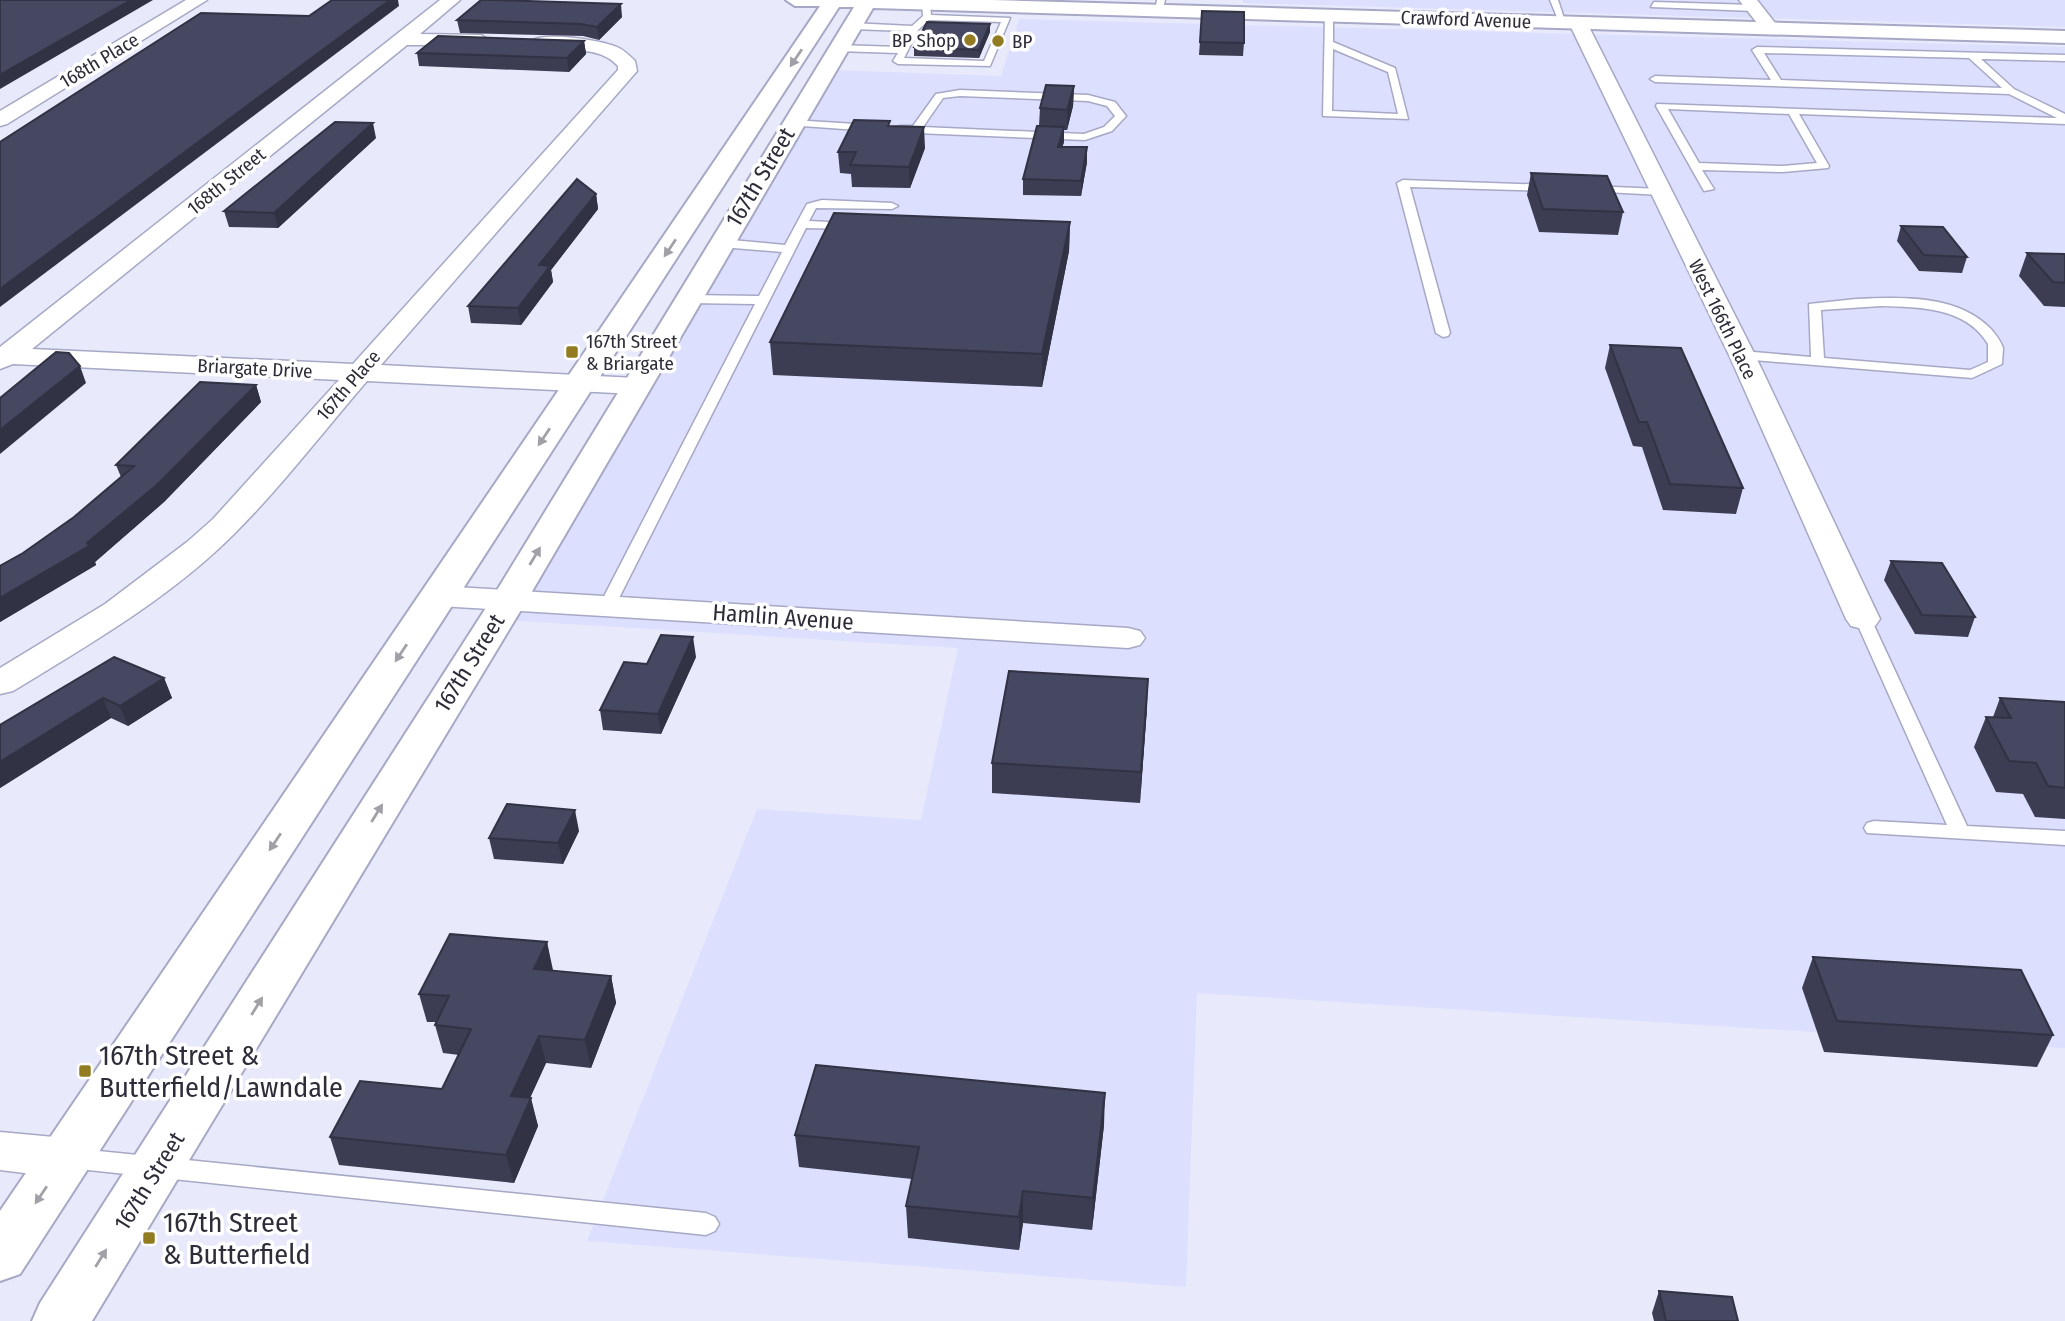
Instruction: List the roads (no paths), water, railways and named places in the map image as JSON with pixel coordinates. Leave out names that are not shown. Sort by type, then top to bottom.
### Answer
[{"type":"main road","name":"Crawford Avenue","points":[[795,0],[999,8],[1160,5],[1329,15],[2065,37]]},
{"type":"main road","name":"167th Street","points":[[0,1257],[834,1]]},
{"type":"main road","name":"167th Street","points":[[61,1321],[509,600],[867,1]]},
{"type":"street","name":"168th Place","points":[[0,120],[198,0]]},
{"type":"street","name":"168th Street","points":[[2,357],[451,0]]},
{"type":"street","points":[[1751,4],[1770,28]]},
{"type":"street","name":"West 166th Place","points":[[1570,22],[1661,192],[1742,355],[1863,619]]},
{"type":"street","points":[[404,39],[498,42]]},
{"type":"street","name":"167th Place","points":[[0,683],[93,628],[196,553],[247,502],[358,373],[623,77],[628,65],[624,58],[597,47],[525,43]]},
{"type":"street","name":"Briargate Drive","points":[[2,357],[636,386]]},
{"type":"street","name":"Hamlin Avenue","points":[[439,596],[1128,638]]},
{"type":"street","points":[[0,1151],[65,1158]]},
{"type":"lane","points":[[1553,0],[1570,22]]},
{"type":"lane","points":[[1654,5],[1751,4]]},
{"type":"lane","points":[[925,6],[898,61],[988,64],[999,8]]},
{"type":"lane","points":[[1682,6],[1694,26]]},
{"type":"lane","points":[[1329,15],[1327,114],[1404,117],[1392,69],[1329,44]]},
{"type":"lane","points":[[852,26],[914,29]]},
{"type":"lane","points":[[837,48],[904,50]]},
{"type":"lane","points":[[1778,83],[1757,50],[2065,58]]},
{"type":"lane","points":[[1972,55],[2011,91],[2065,119]]},
{"type":"lane","points":[[1655,79],[2011,91]]},
{"type":"lane","points":[[792,123],[916,130],[1086,137],[1108,130],[1121,116],[1111,104],[1088,98],[960,93],[940,96],[916,130]]},
{"type":"lane","points":[[1708,190],[1661,106],[2065,119]]},
{"type":"lane","points":[[1695,166],[1783,169],[1824,166],[1792,111]]},
{"type":"lane","points":[[1443,333],[1404,183],[1562,188]]},
{"type":"lane","points":[[1575,189],[1661,192]]},
{"type":"lane","points":[[607,606],[811,206],[822,203],[892,206]]},
{"type":"lane","points":[[802,224],[856,226]]},
{"type":"lane","points":[[721,243],[789,249]]},
{"type":"lane","points":[[688,299],[763,300]]},
{"type":"lane","points":[[1742,355],[1972,374],[1995,364],[1996,345],[1982,325],[1963,313],[1924,304],[1855,302],[1814,307],[1818,361]]},
{"type":"lane","points":[[1863,619],[1959,832]]},
{"type":"lane","points":[[1874,828],[2065,838]]},
{"type":"lane","points":[[65,1158],[706,1224]]},
{"type":"place","name":"BP Shop","points":[[970,40]]},
{"type":"place","name":"BP","points":[[998,41]]},
{"type":"place","name":"167th Street & Briargate","points":[[572,352]]},
{"type":"place","name":"167th Street & Butterfield/Lawndale","points":[[85,1071]]},
{"type":"place","name":"167th Street & Butterfield","points":[[149,1238]]}]
